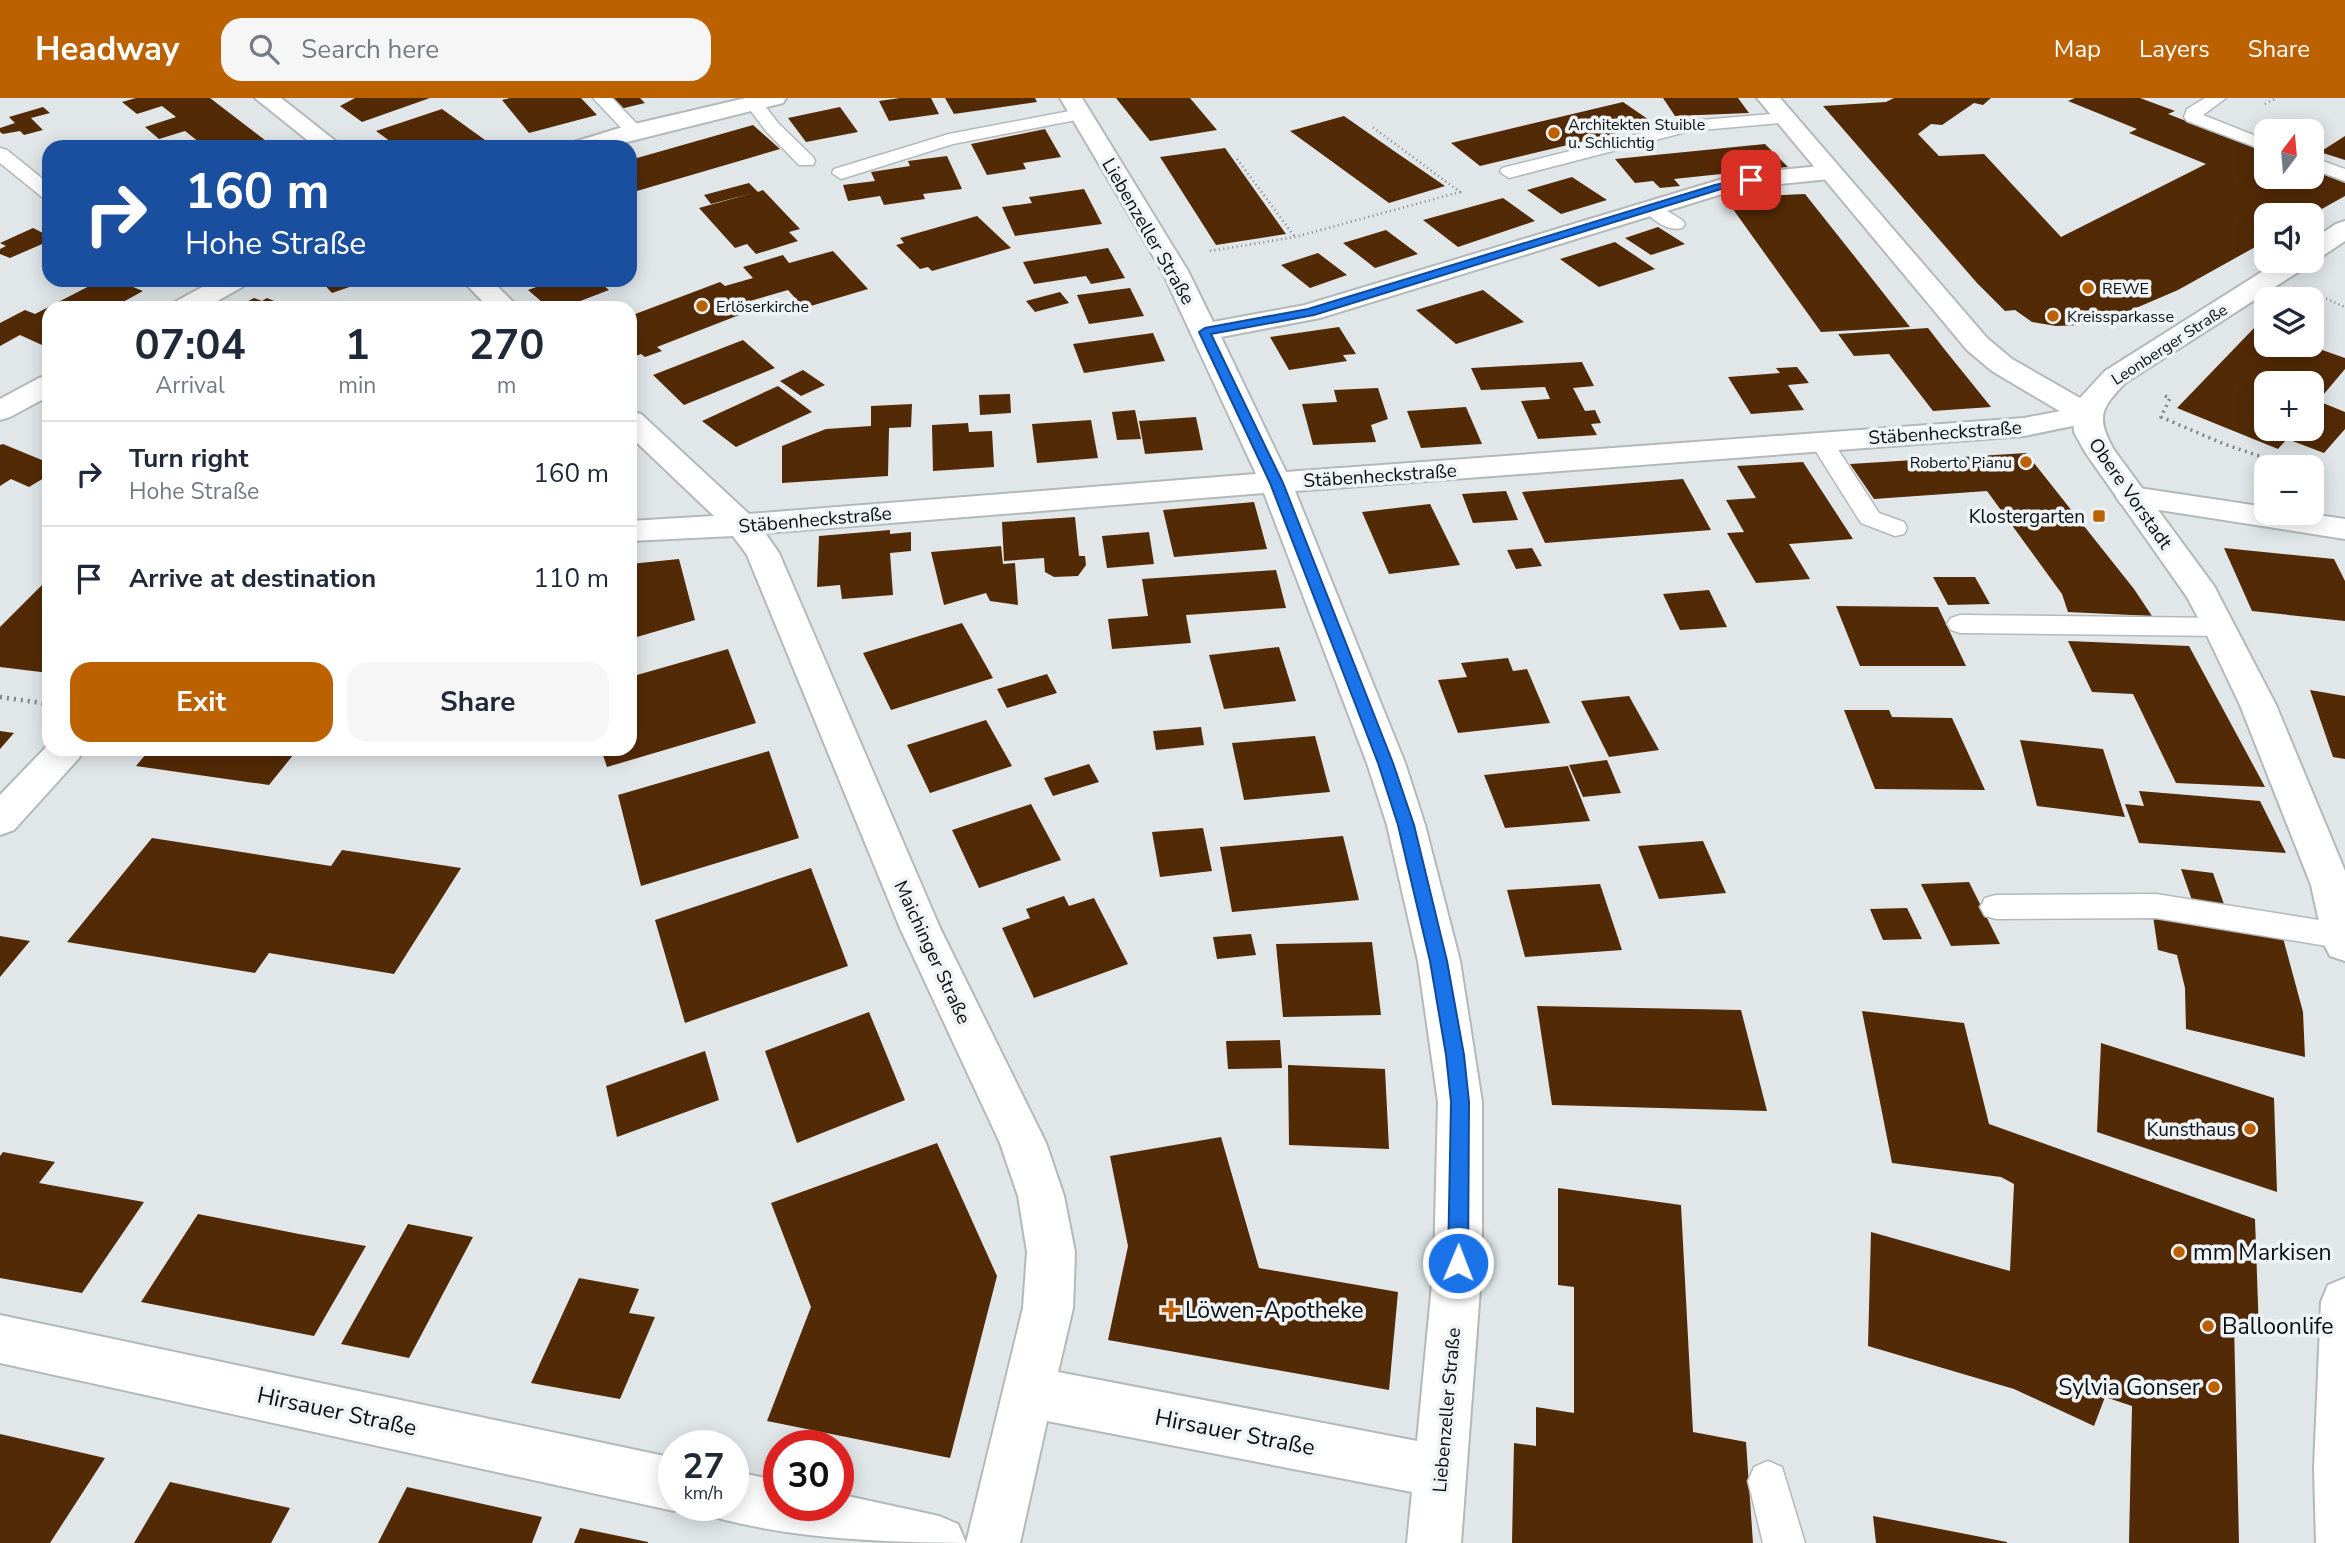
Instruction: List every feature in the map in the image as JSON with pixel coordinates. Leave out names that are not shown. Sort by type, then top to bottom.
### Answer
[{"type":"street","points":[[266,98],[322,140]]},
{"type":"street","name":"Obere Vorstadt","points":[[1768,98],[1978,344],[2002,365],[2087,415],[2089,432],[2202,594],[2220,627],[2258,705],[2331,885],[2344,940]]},
{"type":"street","points":[[605,140],[764,100]]},
{"type":"street","name":"Liebenzeller Straße","points":[[1076,106],[1168,258],[1276,483],[1386,763],[1406,825],[1438,961],[1455,1055],[1460,1102],[1458,1263],[1434,1543]]},
{"type":"street","points":[[1205,332],[1310,312],[1734,183],[1829,172]]},
{"type":"street","points":[[2324,243],[2345,229]]},
{"type":"street","name":"Leonberger Straße","points":[[2087,415],[2095,397],[2115,377],[2278,273]]},
{"type":"street","points":[[195,301],[216,287]]},
{"type":"street","points":[[481,287],[497,301]]},
{"type":"street","points":[[0,411],[42,388]]},
{"type":"street","name":"Stäbenheckstraße","points":[[637,531],[742,525],[2024,427],[2087,415]]},
{"type":"street","name":"Maichinger Straße","points":[[637,428],[742,525],[763,553],[920,928],[1023,1143],[1041,1196],[1051,1252],[1048,1308],[993,1543]]},
{"type":"street","points":[[2133,496],[2345,529]]},
{"type":"street","points":[[0,820],[59,756]]},
{"type":"street","points":[[2343,1543],[2345,1302]]},
{"type":"street","name":"Hirsauer Straße","points":[[0,1339],[658,1482]]},
{"type":"street","name":"Hirsauer Straße","points":[[1028,1392],[1441,1472]]},
{"type":"street","points":[[749,1501],[939,1543]]},
{"type":"lane","points":[[602,98],[634,131]]},
{"type":"lane","points":[[2217,98],[2193,113],[2193,117],[2254,141]]},
{"type":"lane","points":[[764,100],[772,127],[806,161]]},
{"type":"lane","points":[[841,173],[949,139],[1076,106]]},
{"type":"lane","points":[[1509,173],[1690,126],[1784,118]]},
{"type":"lane","points":[[0,154],[42,187]]},
{"type":"lane","points":[[2324,168],[2345,176]]},
{"type":"lane","points":[[1651,207],[1675,224]]},
{"type":"lane","points":[[1822,442],[1870,518],[1895,528]]},
{"type":"lane","points":[[1960,624],[2220,627]]},
{"type":"lane","points":[[1996,907],[2155,906],[2344,940]]},
{"type":"lane","points":[[1768,1480],[1784,1543]]},
{"type":"path","points":[[1168,258],[1295,237],[1460,192],[1371,126]]},
{"type":"path","points":[[1237,159],[1295,237]]},
{"type":"path","points":[[2324,297],[2345,307]]},
{"type":"path","points":[[2115,377],[2170,398],[2161,417],[2256,455]]},
{"type":"path","points":[[0,697],[42,703]]},
{"type":"building","points":[[136,98],[210,98],[265,140],[196,140],[185,131],[159,139],[145,127],[176,117],[162,106],[137,114],[122,102]]},
{"type":"building","points":[[355,98],[430,98],[362,122],[340,106]]},
{"type":"building","points":[[581,98],[597,115],[529,133],[502,100]]},
{"type":"building","points":[[610,98],[640,98],[645,103],[620,109]]},
{"type":"building","points":[[931,98],[939,114],[889,121],[879,101]]},
{"type":"building","points":[[945,98],[1035,98],[1037,102],[954,114]]},
{"type":"building","points":[[1116,98],[1190,98],[1217,130],[1150,141]]},
{"type":"building","points":[[1663,98],[1738,98],[1749,113],[1675,116]]},
{"type":"building","points":[[1894,98],[1991,98],[1983,105],[1974,103],[1942,125],[1931,124],[1918,134],[1939,156],[1984,154],[2061,237],[2206,164],[2129,133],[2137,129],[2068,101],[2075,98],[2140,98],[2175,111],[2168,114],[2254,147],[2254,189],[2324,189],[2324,175],[2345,183],[2345,196],[2324,208],[2324,203],[2254,203],[2254,248],[2178,290],[2122,314],[2080,325],[2056,326],[2032,322],[2015,310],[2005,311],[1977,283],[1823,106],[1886,102]]},
{"type":"building","name":"Architekten Stuible u. Schlichtig","points":[[1623,102],[1655,124],[1480,166],[1451,143]]},
{"type":"building","points":[[43,107],[50,113],[31,118],[43,130],[24,135],[20,131],[3,134],[0,132],[0,128],[15,123],[9,117]]},
{"type":"building","points":[[840,107],[858,132],[806,142],[788,118]]},
{"type":"building","points":[[442,109],[485,140],[388,140],[376,131]]},
{"type":"building","points":[[1344,116],[1445,186],[1389,203],[1290,131]]},
{"type":"building","points":[[753,125],[780,149],[637,191],[637,158]]},
{"type":"building","points":[[1045,129],[1061,157],[1023,163],[1026,169],[987,175],[971,144]]},
{"type":"building","points":[[2345,136],[2345,160],[2324,153],[2324,149]]},
{"type":"building","points":[[1765,144],[1788,167],[1674,179],[1680,186],[1660,188],[1653,181],[1635,183],[1615,159]]},
{"type":"building","points":[[1225,148],[1286,234],[1216,245],[1160,157]]},
{"type":"building","points":[[947,156],[962,189],[923,194],[925,199],[884,205],[880,196],[848,201],[843,185],[875,181],[871,172],[910,166],[908,161]]},
{"type":"building","points":[[1572,177],[1607,200],[1561,214],[1527,190]]},
{"type":"building","points":[[749,183],[758,192],[763,190],[800,229],[789,232],[798,241],[756,254],[747,244],[735,248],[699,208],[753,193],[711,204],[704,195]]},
{"type":"building","points":[[1084,189],[1102,224],[1015,236],[1002,207],[1032,203],[1029,197]]},
{"type":"building","points":[[1805,194],[1910,327],[1821,332],[1725,198]]},
{"type":"building","points":[[1503,198],[1535,221],[1458,247],[1423,220]]},
{"type":"building","points":[[977,216],[1011,248],[932,271],[928,267],[920,269],[896,245],[904,243],[900,238]]},
{"type":"building","points":[[1658,227],[1685,244],[1651,255],[1625,238]]},
{"type":"building","points":[[33,228],[42,232],[42,244],[10,258],[0,254],[0,249],[6,246],[0,243]]},
{"type":"building","points":[[1386,230],[1418,254],[1375,268],[1343,243]]},
{"type":"building","points":[[1615,242],[1655,269],[1599,287],[1560,259]]},
{"type":"building","points":[[1108,248],[1125,278],[1091,284],[1086,276],[1034,284],[1023,262]]},
{"type":"building","name":"Erlöserkirche","points":[[833,251],[868,289],[804,308],[788,290],[743,303],[752,310],[657,347],[662,351],[645,357],[641,354],[637,355],[637,313],[720,282],[725,286],[753,278],[743,267],[783,255],[789,263]]},
{"type":"building","points":[[1318,253],[1347,275],[1310,288],[1281,265]]},
{"type":"building","points":[[87,287],[133,287],[143,291],[125,301],[60,301]]},
{"type":"building","points":[[326,287],[350,287],[332,293]]},
{"type":"building","points":[[536,287],[605,287],[609,290],[580,301],[541,301],[528,290]]},
{"type":"building","points":[[1130,288],[1144,316],[1089,324],[1077,295]]},
{"type":"building","points":[[1483,290],[1524,322],[1456,344],[1416,310]]},
{"type":"building","points":[[1060,292],[1069,303],[1035,312],[1026,301]]},
{"type":"building","points":[[25,310],[35,314],[42,310],[42,345],[20,335],[0,346],[0,323]]},
{"type":"building","points":[[1339,327],[1356,354],[1343,355],[1347,361],[1289,370],[1270,337]]},
{"type":"building","points":[[1928,328],[1991,407],[1933,411],[1889,354],[1854,356],[1838,334]]},
{"type":"building","points":[[2254,328],[2254,357],[2324,357],[2324,351],[2345,358],[2345,369],[2324,394],[2324,371],[2254,371],[2254,439],[2177,408]]},
{"type":"building","points":[[1153,333],[1165,361],[1084,373],[1073,344]]},
{"type":"building","points":[[743,340],[775,368],[684,405],[653,375]]},
{"type":"building","points":[[1582,362],[1594,386],[1573,388],[1585,411],[1595,410],[1601,423],[1591,424],[1597,435],[1538,439],[1521,401],[1550,399],[1545,387],[1481,390],[1471,368]]},
{"type":"building","points":[[1797,367],[1809,383],[1788,385],[1804,410],[1751,414],[1728,377],[1780,373],[1776,368]]},
{"type":"building","points":[[803,370],[825,385],[801,396],[780,381]]},
{"type":"building","points":[[778,386],[812,412],[736,447],[702,421]]},
{"type":"building","points":[[1378,388],[1388,419],[1371,425],[1376,442],[1313,445],[1302,404],[1337,402],[1334,390]]},
{"type":"building","points":[[1010,394],[1011,413],[980,415],[979,395]]},
{"type":"building","points":[[2324,403],[2345,412],[2345,429],[2324,453],[2292,441],[2324,441]]},
{"type":"building","points":[[912,404],[911,427],[889,428],[888,476],[782,483],[782,446],[826,429],[871,426],[871,406]]},
{"type":"building","points":[[1466,407],[1482,444],[1421,448],[1407,411]]},
{"type":"building","points":[[1135,410],[1141,439],[1117,440],[1112,412]]},
{"type":"building","points":[[1196,417],[1203,450],[1145,454],[1139,421]]},
{"type":"building","points":[[1091,420],[1098,458],[1037,463],[1032,424]]},
{"type":"building","points":[[968,423],[969,432],[992,431],[994,467],[933,471],[932,425]]},
{"type":"building","points":[[2258,441],[2285,441],[2278,449]]},
{"type":"building","points":[[0,445],[42,460],[42,479],[29,487],[11,479],[0,486]]},
{"type":"building","points":[[2026,453],[2134,589],[2152,616],[2068,612],[2062,594],[1987,491],[1874,499],[1850,464]]},
{"type":"building","points":[[1803,462],[1853,539],[1789,544],[1810,579],[1756,583],[1727,533],[1744,532],[1726,500],[1756,498],[1737,466]]},
{"type":"building","points":[[1683,479],[1711,530],[1545,543],[1522,492]]},
{"type":"building","points":[[1506,491],[1518,520],[1473,523],[1462,494]]},
{"type":"building","points":[[1254,502],[1267,549],[1174,557],[1163,510]]},
{"type":"building","points":[[1430,504],[1460,565],[1389,574],[1362,512]]},
{"type":"building","points":[[1075,517],[1079,556],[1085,556],[1086,565],[1078,576],[1054,577],[1045,572],[1044,558],[1004,561],[1002,522]]},
{"type":"building","points":[[890,530],[890,534],[911,532],[911,551],[890,553],[893,595],[842,599],[840,585],[817,587],[819,536]]},
{"type":"building","points":[[1149,532],[1154,564],[1107,568],[1102,536]]},
{"type":"building","points":[[1001,546],[1003,564],[1015,563],[1018,605],[990,601],[986,593],[944,605],[931,552]]},
{"type":"building","points":[[1532,548],[1542,566],[1516,569],[1507,550]]},
{"type":"building","points":[[2224,548],[2334,559],[2345,581],[2345,621],[2252,611]]},
{"type":"building","points":[[679,559],[695,620],[637,637],[637,563]]},
{"type":"building","points":[[1276,570],[1286,608],[1186,615],[1191,643],[1112,649],[1108,619],[1148,616],[1142,579]]},
{"type":"building","points":[[1933,577],[1975,577],[1990,604],[1948,605]]},
{"type":"building","points":[[42,585],[42,672],[0,667],[0,627]]},
{"type":"building","points":[[1709,590],[1727,627],[1680,630],[1663,594]]},
{"type":"building","points":[[1836,606],[1938,607],[1966,666],[1860,666]]},
{"type":"building","points":[[962,623],[993,678],[891,710],[863,653]]},
{"type":"building","points":[[2068,641],[2189,646],[2265,787],[2176,783],[2133,694],[2092,692]]},
{"type":"building","points":[[1279,647],[1296,701],[1224,709],[1209,655]]},
{"type":"building","points":[[728,649],[756,723],[607,767],[603,756],[637,756],[637,675]]},
{"type":"building","points":[[1508,658],[1513,671],[1527,669],[1550,723],[1458,733],[1438,680],[1467,677],[1461,663]]},
{"type":"building","points":[[1047,674],[1057,693],[1007,708],[997,689]]},
{"type":"building","points":[[2310,690],[2345,696],[2345,759],[2333,757]]},
{"type":"building","points":[[1629,696],[1659,750],[1609,757],[1581,701]]},
{"type":"building","points":[[1844,710],[1889,710],[1892,717],[1952,718],[1985,790],[1875,789]]},
{"type":"building","points":[[986,720],[1012,766],[930,793],[907,745]]},
{"type":"building","points":[[1201,727],[1204,745],[1156,750],[1153,731]]},
{"type":"building","points":[[0,731],[14,733],[0,749]]},
{"type":"building","points":[[1315,736],[1330,792],[1244,800],[1232,743]]},
{"type":"building","points":[[2020,740],[2103,749],[2125,817],[2037,806]]},
{"type":"building","points":[[769,751],[799,838],[641,886],[618,795]]},
{"type":"building","points":[[144,756],[292,756],[269,785],[136,766]]},
{"type":"building","points":[[1607,760],[1621,793],[1583,797],[1569,765]]},
{"type":"building","points":[[1089,764],[1099,782],[1053,796],[1044,778]]},
{"type":"building","points":[[1568,766],[1590,821],[1505,828],[1484,775]]},
{"type":"building","points":[[2139,791],[2260,801],[2286,853],[2139,843],[2125,804],[2144,806]]},
{"type":"building","points":[[1031,804],[1061,860],[979,888],[952,830]]},
{"type":"building","points":[[1203,828],[1212,871],[1160,877],[1152,832]]},
{"type":"building","points":[[1343,836],[1359,900],[1232,912],[1220,847]]},
{"type":"building","points":[[152,838],[331,866],[342,850],[461,868],[394,974],[269,953],[255,973],[67,942]]},
{"type":"building","points":[[1703,841],[1726,893],[1659,899],[1638,846]]},
{"type":"building","points":[[811,868],[848,966],[685,1023],[655,920]]},
{"type":"building","points":[[2181,869],[2213,873],[2225,907],[2193,903]]},
{"type":"building","points":[[1969,882],[2000,944],[1951,946],[1921,884]]},
{"type":"building","points":[[1600,884],[1622,950],[1525,957],[1507,890]]},
{"type":"building","points":[[1064,896],[1069,906],[1094,898],[1128,964],[1034,998],[1002,928],[1030,918],[1026,909]]},
{"type":"building","points":[[1907,908],[1922,939],[1883,940],[1870,909]]},
{"type":"building","points":[[2152,909],[2283,938],[2303,1012],[2305,1057],[2186,1029],[2185,988],[2177,955],[2158,950]]},
{"type":"building","points":[[1251,934],[1256,955],[1217,959],[1213,937]]},
{"type":"building","points":[[0,936],[30,941],[0,977]]},
{"type":"building","points":[[1372,942],[1381,1015],[1283,1017],[1276,944]]},
{"type":"building","points":[[1537,1006],[1741,1010],[1767,1111],[1552,1105]]},
{"type":"building","points":[[1862,1011],[1964,1023],[1989,1124],[2255,1219],[2259,1332],[2234,1324],[2239,1543],[2129,1543],[2132,1406],[2105,1397],[2094,1426],[2014,1389],[1868,1346],[1871,1232],[2010,1271],[2014,1184],[2001,1177],[1892,1163]]},
{"type":"building","points":[[869,1012],[905,1100],[797,1143],[765,1051]]},
{"type":"building","points":[[1280,1040],[1282,1068],[1228,1069],[1226,1041]]},
{"type":"building","points":[[2101,1043],[2274,1098],[2277,1192],[2097,1132]]},
{"type":"building","points":[[705,1051],[719,1100],[617,1137],[606,1086]]},
{"type":"building","points":[[1288,1065],[1385,1069],[1389,1149],[1289,1145]]},
{"type":"building","points":[[1221,1137],[1259,1268],[1398,1292],[1389,1390],[1108,1340],[1128,1246],[1110,1156]]},
{"type":"building","points":[[937,1143],[997,1276],[950,1458],[854,1439],[854,1430],[812,1430],[767,1421],[811,1307],[771,1203]]},
{"type":"building","points":[[3,1152],[55,1162],[39,1183],[144,1202],[82,1293],[0,1278],[0,1156]]},
{"type":"building","points":[[1558,1188],[1681,1205],[1693,1432],[1746,1442],[1753,1543],[1512,1543],[1514,1443],[1536,1446],[1536,1407],[1574,1413],[1574,1287],[1558,1285]]},
{"type":"building","points":[[198,1214],[366,1246],[314,1336],[141,1302]]},
{"type":"building","points":[[408,1224],[473,1237],[409,1358],[341,1344]]},
{"type":"building","points":[[579,1278],[639,1289],[629,1313],[655,1317],[620,1399],[531,1383]]},
{"type":"building","points":[[0,1434],[105,1458],[50,1543],[0,1543]]},
{"type":"building","points":[[170,1482],[290,1508],[271,1543],[134,1543]]},
{"type":"building","points":[[407,1487],[542,1517],[532,1543],[378,1543]]},
{"type":"building","points":[[1873,1516],[2007,1542],[2007,1543],[1876,1543]]},
{"type":"building","points":[[580,1528],[648,1542],[648,1543],[574,1543]]},
{"type":"place","name":"Architekten Stuible u. Schlichtig","points":[[1554,133]]},
{"type":"place","name":"REWE","points":[[2088,288]]},
{"type":"place","name":"Erlöserkirche","points":[[702,306]]},
{"type":"place","name":"Kreissparkasse","points":[[2053,316]]},
{"type":"place","name":"Roberto Pianu","points":[[2026,462]]},
{"type":"place","name":"Klostergarten","points":[[2099,516]]},
{"type":"place","name":"Kunsthaus","points":[[2250,1129]]},
{"type":"place","name":"mm Markisen","points":[[2179,1252]]},
{"type":"place","name":"Löwen-Apotheke","points":[[1171,1310]]},
{"type":"place","name":"Balloonlife","points":[[2208,1326]]},
{"type":"place","name":"Sylvia Gonser","points":[[2214,1387]]},
{"type":"route","points":[[1458,1263],[1461,1171],[1460,1102],[1455,1055],[1438,961],[1406,825],[1386,763],[1276,483],[1205,332],[1310,312],[1718,187],[1751,180]]}]
